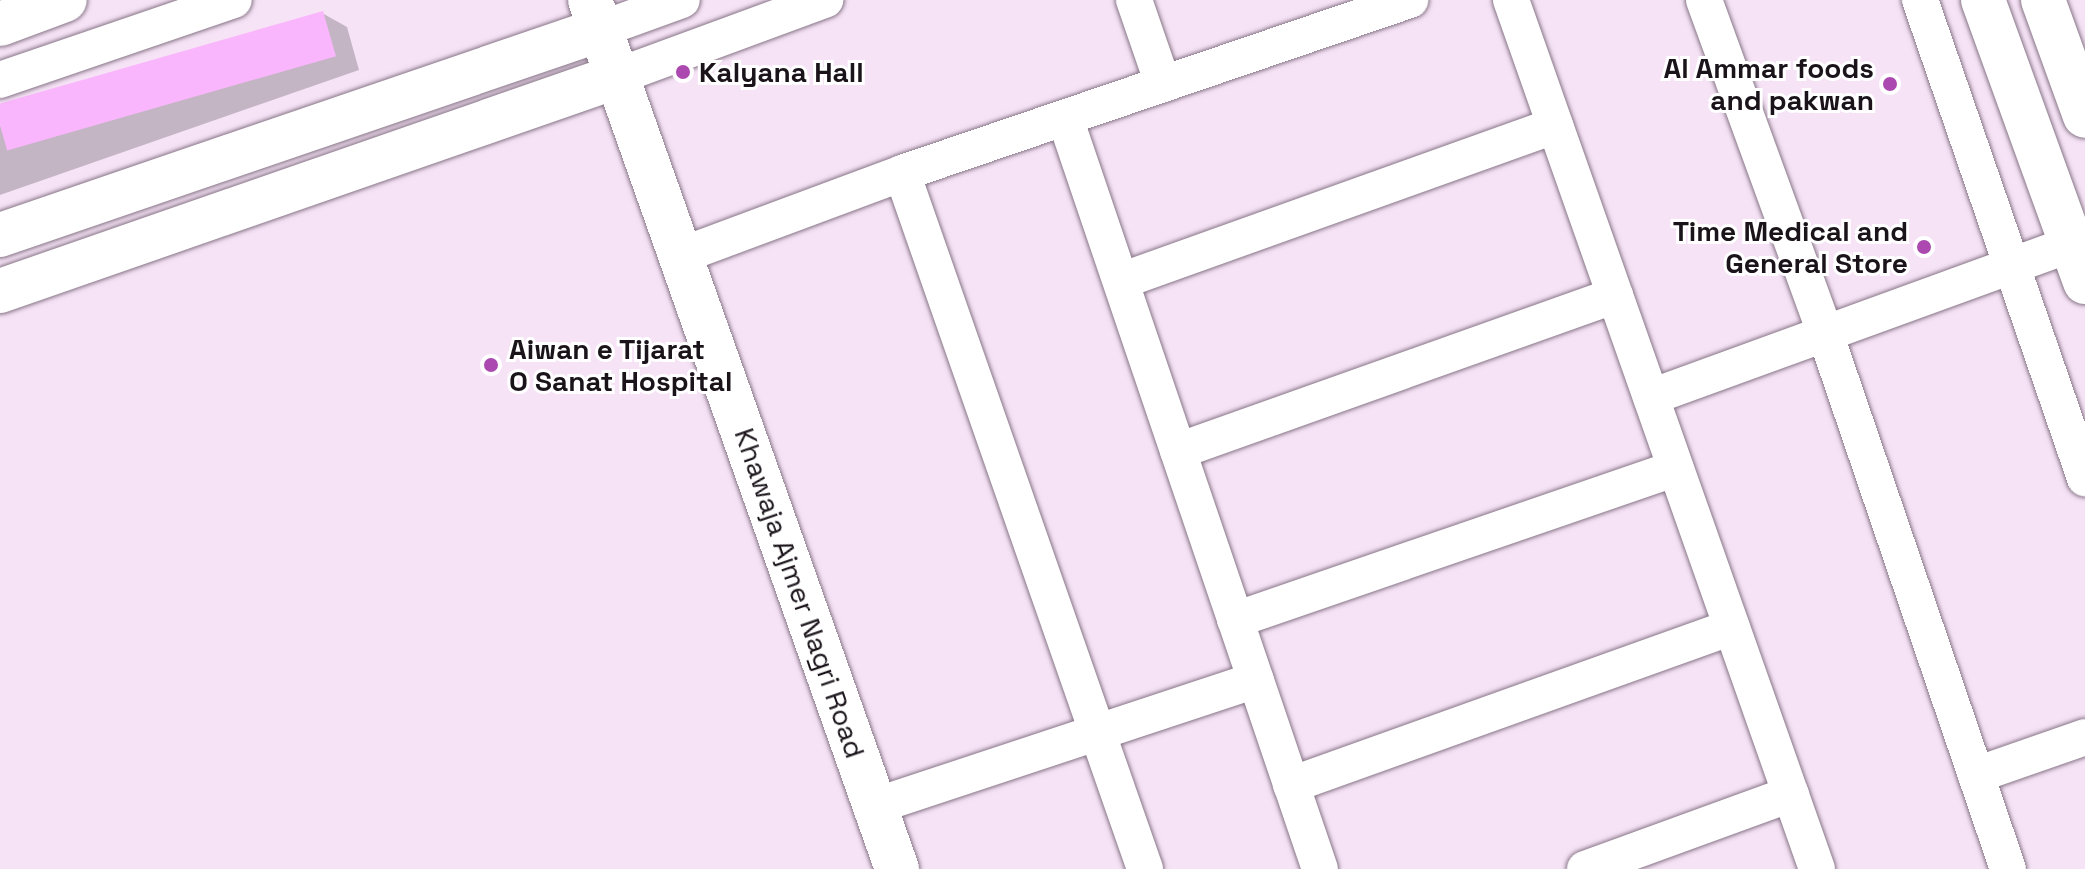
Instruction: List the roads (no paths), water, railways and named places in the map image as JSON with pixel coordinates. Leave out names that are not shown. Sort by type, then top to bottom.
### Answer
[{"type":"street","points":[[0,24],[65,0]]},
{"type":"street","points":[[0,80],[234,0]]},
{"type":"street","points":[[0,235],[594,15],[682,0]]},
{"type":"street","points":[[0,291],[618,76],[825,0]]},
{"type":"street","points":[[1134,0],[1163,84]]},
{"type":"street","points":[[682,255],[902,173],[1408,0]]},
{"type":"street","points":[[1511,0],[1817,869]]},
{"type":"street","points":[[1704,0],[1825,333],[2008,869]]},
{"type":"street","points":[[1920,0],[2085,478]]},
{"type":"street","points":[[1651,397],[2010,266],[2078,263],[1983,0]]},
{"type":"street","points":[[2043,0],[2085,116]]},
{"type":"street","name":"Khawaja Ajmer Nagri Road","points":[[594,15],[682,255],[897,869]]},
{"type":"street","points":[[1065,118],[1320,869]]},
{"type":"street","points":[[1121,281],[1555,126]]},
{"type":"street","points":[[902,173],[1145,869]]},
{"type":"street","points":[[1178,451],[1615,295]]},
{"type":"street","points":[[1235,620],[1676,468]]},
{"type":"street","points":[[1291,785],[1732,627]]},
{"type":"street","points":[[875,806],[1256,680]]},
{"type":"street","points":[[1976,775],[2085,737]]},
{"type":"street","points":[[1585,869],[1791,794]]},
{"type":"place","name":"Kalyana Hall","points":[[683,72]]},
{"type":"place","name":"Al Ammar foods and pakwan","points":[[1890,84]]},
{"type":"place","name":"Time Medical and General Store","points":[[1924,247]]},
{"type":"place","name":"Aiwan e Tijarat O Sanat Hospital","points":[[491,365]]}]
